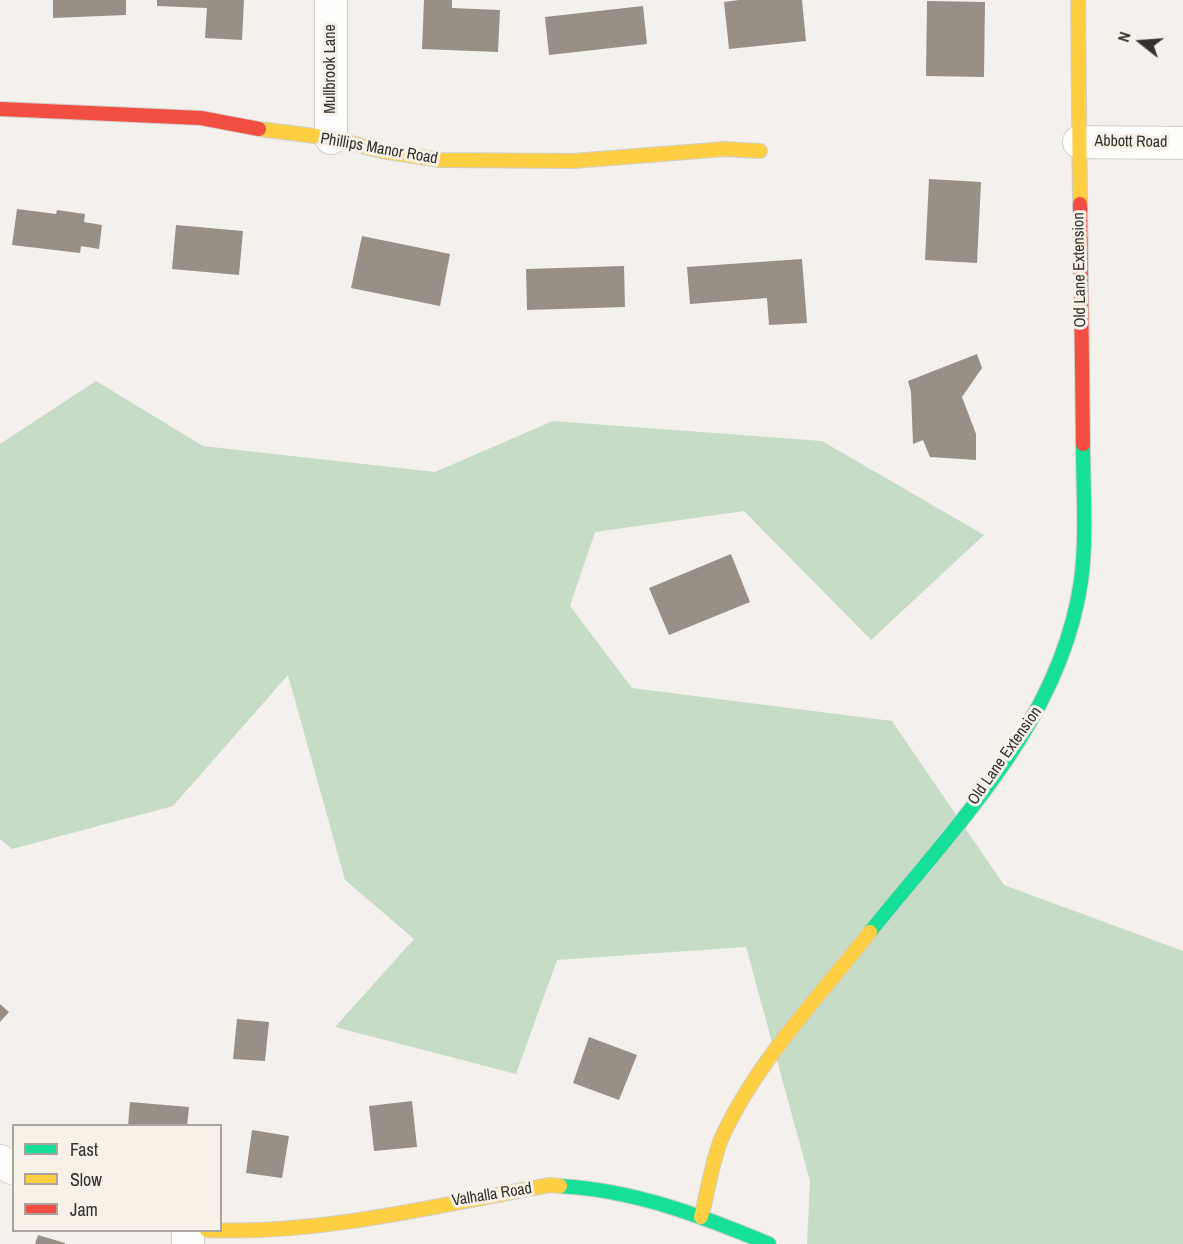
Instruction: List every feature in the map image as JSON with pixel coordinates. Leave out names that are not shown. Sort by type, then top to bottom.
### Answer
[{"type":"street","name":"Mullbrook Lane","points":[[331,0],[331,138]]},
{"type":"street","name":"Old Lane Extension","points":[[701,1217],[721,1140],[737,1107],[779,1047],[999,770],[1031,725],[1069,640],[1081,586],[1084,549],[1078,0]]},
{"type":"street","name":"Phillips Manor Road","points":[[0,109],[201,118],[282,134],[331,138],[382,151],[440,160],[495,162],[639,158],[726,149],[760,151]]},
{"type":"street","name":"Abbott Road","points":[[1079,142],[1183,143]]},
{"type":"street","name":"Valhalla Road","points":[[222,1231],[256,1232],[318,1226],[550,1185],[586,1185],[623,1191],[701,1217],[769,1244]]},
{"type":"green space","points":[[96,381],[203,446],[435,472],[553,421],[822,441],[984,535],[871,640],[744,511],[595,532],[570,606],[632,688],[892,721],[1004,885],[1183,951],[1183,1244],[807,1244],[810,1181],[746,947],[557,960],[516,1074],[335,1027],[414,939],[345,880],[288,675],[173,806],[12,849],[0,839],[0,444]]},
{"type":"building","points":[[53,0],[126,0],[126,15],[53,18]]},
{"type":"building","points":[[157,0],[244,0],[242,40],[205,38],[207,8],[157,6]]},
{"type":"building","points":[[424,0],[452,0],[452,8],[500,10],[498,52],[422,49]]},
{"type":"building","points":[[802,0],[806,41],[729,49],[724,2]]},
{"type":"building","points":[[927,1],[985,2],[984,77],[926,76]]},
{"type":"building","points":[[643,6],[647,44],[549,55],[545,17]]},
{"type":"building","points":[[929,179],[981,182],[977,263],[925,260]]},
{"type":"building","points":[[17,209],[56,214],[57,210],[85,214],[84,222],[102,225],[99,249],[81,246],[80,253],[12,245]]},
{"type":"building","points":[[176,225],[243,231],[239,275],[172,269]]},
{"type":"building","points":[[362,236],[450,254],[440,306],[351,288]]},
{"type":"building","points":[[802,259],[807,323],[769,325],[767,298],[690,304],[687,267]]},
{"type":"building","points":[[624,266],[625,307],[527,310],[526,269]]},
{"type":"building","points":[[977,354],[982,368],[962,397],[976,434],[976,460],[930,457],[923,440],[913,444],[911,392],[908,381]]},
{"type":"building","points":[[731,554],[750,602],[669,635],[649,588]]},
{"type":"building","points":[[0,1004],[9,1012],[0,1022]]},
{"type":"building","points":[[237,1019],[269,1022],[265,1061],[233,1059]]},
{"type":"building","points":[[589,1037],[637,1055],[619,1100],[573,1083]]},
{"type":"building","points":[[412,1101],[417,1147],[374,1151],[369,1106]]},
{"type":"building","points":[[130,1102],[189,1107],[187,1124],[128,1124]]},
{"type":"building","points":[[252,1130],[289,1136],[282,1178],[246,1173]]},
{"type":"building","points":[[38,1235],[65,1243],[65,1244],[35,1244]]},
{"type":"traffic: fast","points":[[870,932],[969,811],[1000,769],[1028,726],[1052,680],[1070,632],[1081,581],[1084,530],[1083,444]]},
{"type":"traffic: fast","points":[[560,1186],[614,1193],[667,1206],[769,1244]]},
{"type":"traffic: slow","points":[[1078,0],[1080,204]]},
{"type":"traffic: slow","points":[[259,129],[331,138],[382,151],[440,160],[573,161],[726,149],[760,151]]},
{"type":"traffic: slow","points":[[701,1217],[719,1146],[736,1109],[790,1030],[870,932]]},
{"type":"traffic: slow","points":[[222,1230],[293,1228],[336,1223],[550,1185],[560,1186]]},
{"type":"traffic: jam","points":[[0,109],[201,118],[259,129]]},
{"type":"traffic: jam","points":[[1080,204],[1083,444]]}]
